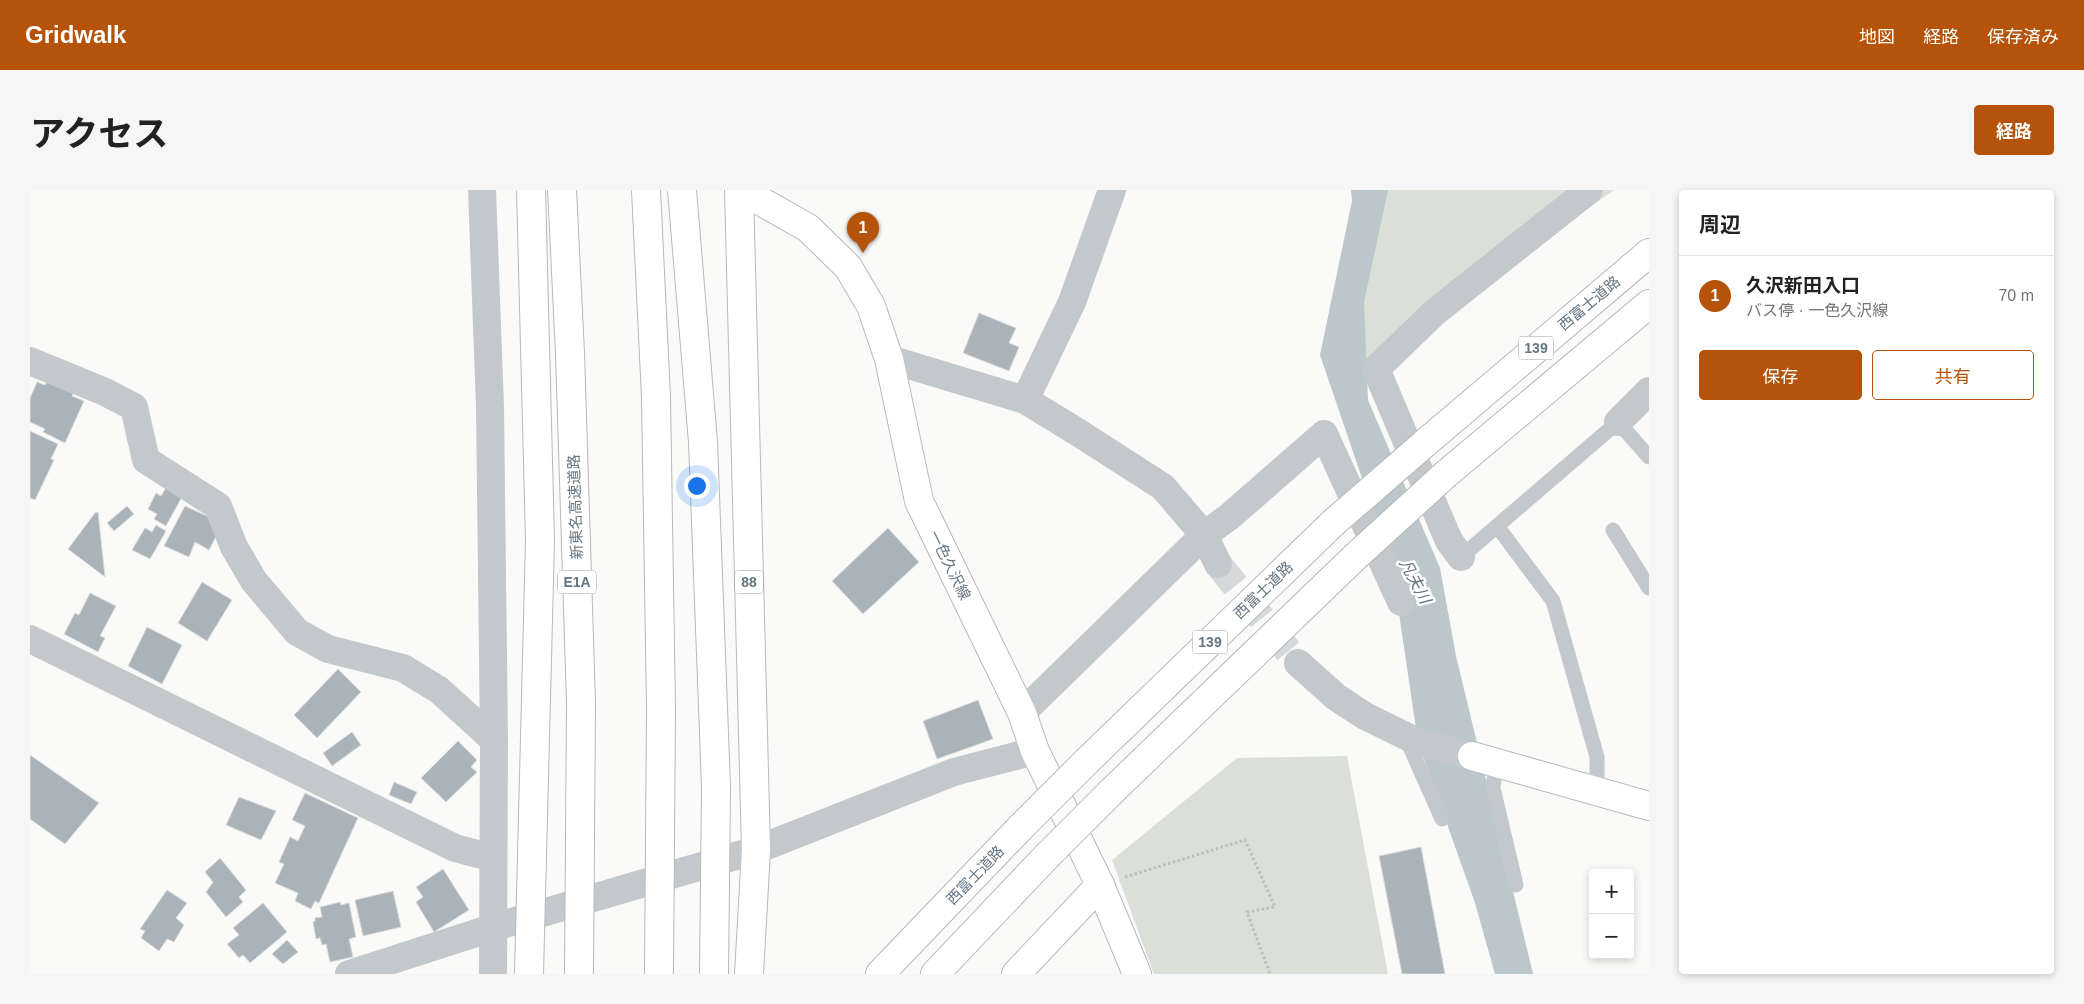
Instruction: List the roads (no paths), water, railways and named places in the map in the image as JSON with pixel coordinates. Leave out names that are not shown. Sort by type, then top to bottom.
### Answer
[{"type":"main road","points":[[528,974],[540,540],[531,190]]},
{"type":"main road","name":"新東名高速道路","points":[[562,190],[570,362],[581,703],[579,974]]},
{"type":"main road","points":[[646,190],[656,407],[661,708],[659,974]]},
{"type":"main road","points":[[682,190],[704,472],[716,787],[714,974]]},
{"type":"main road","name":"一色久沢線","points":[[740,190],[808,228],[848,267],[871,306],[889,359],[919,501],[1022,713],[1035,751],[1100,885],[1137,974]]},
{"type":"main road","name":"一色久沢線","points":[[740,190],[756,850],[749,974]]},
{"type":"main road","name":"西富士道路","points":[[880,974],[1088,760],[1333,523],[1649,253]]},
{"type":"main road","name":"139","points":[[935,974],[1110,792],[1355,557],[1446,474],[1649,304]]},
{"type":"main road","points":[[1484,760],[1649,806]]},
{"type":"main road","points":[[1016,974],[1100,885]]},
{"type":"street","points":[[482,190],[490,407],[495,928],[493,974]]},
{"type":"street","points":[[1025,400],[1072,302],[1112,190]]},
{"type":"street","points":[[1461,557],[1449,541],[1376,369],[1435,312],[1589,190]]},
{"type":"street","points":[[889,359],[1025,400],[1163,486],[1204,535],[1218,564]]},
{"type":"street","points":[[30,361],[105,392],[134,407],[146,460],[218,506],[234,547],[254,581],[297,632],[328,649],[403,668],[439,690],[494,740]]},
{"type":"street","points":[[1618,422],[1649,391]]},
{"type":"street","points":[[1022,713],[1204,535],[1229,517],[1324,434],[1401,602]]},
{"type":"street","points":[[30,639],[455,848],[494,858]]},
{"type":"street","points":[[1298,663],[1336,697],[1365,716],[1412,739],[1484,760]]},
{"type":"street","points":[[349,974],[756,850],[954,772],[1035,751]]},
{"type":"lane","points":[[1461,557],[1618,422],[1649,457]]},
{"type":"lane","points":[[1497,526],[1553,601],[1597,757],[1596,791]]},
{"type":"lane","points":[[1613,530],[1649,588]]},
{"type":"lane","points":[[1412,739],[1442,819]]},
{"type":"lane","points":[[1484,760],[1493,788],[1516,885]]},
{"type":"water","name":"凡夫川","points":[[1351,190],[1388,190],[1364,302],[1368,400],[1440,568],[1456,656],[1533,974],[1495,974],[1475,903],[1418,742],[1392,566],[1320,355],[1352,201]]},
{"type":"tunnel","points":[[1218,564],[1298,663]]},
{"type":"place","name":"久沢新田入口","points":[[863,253]]}]
